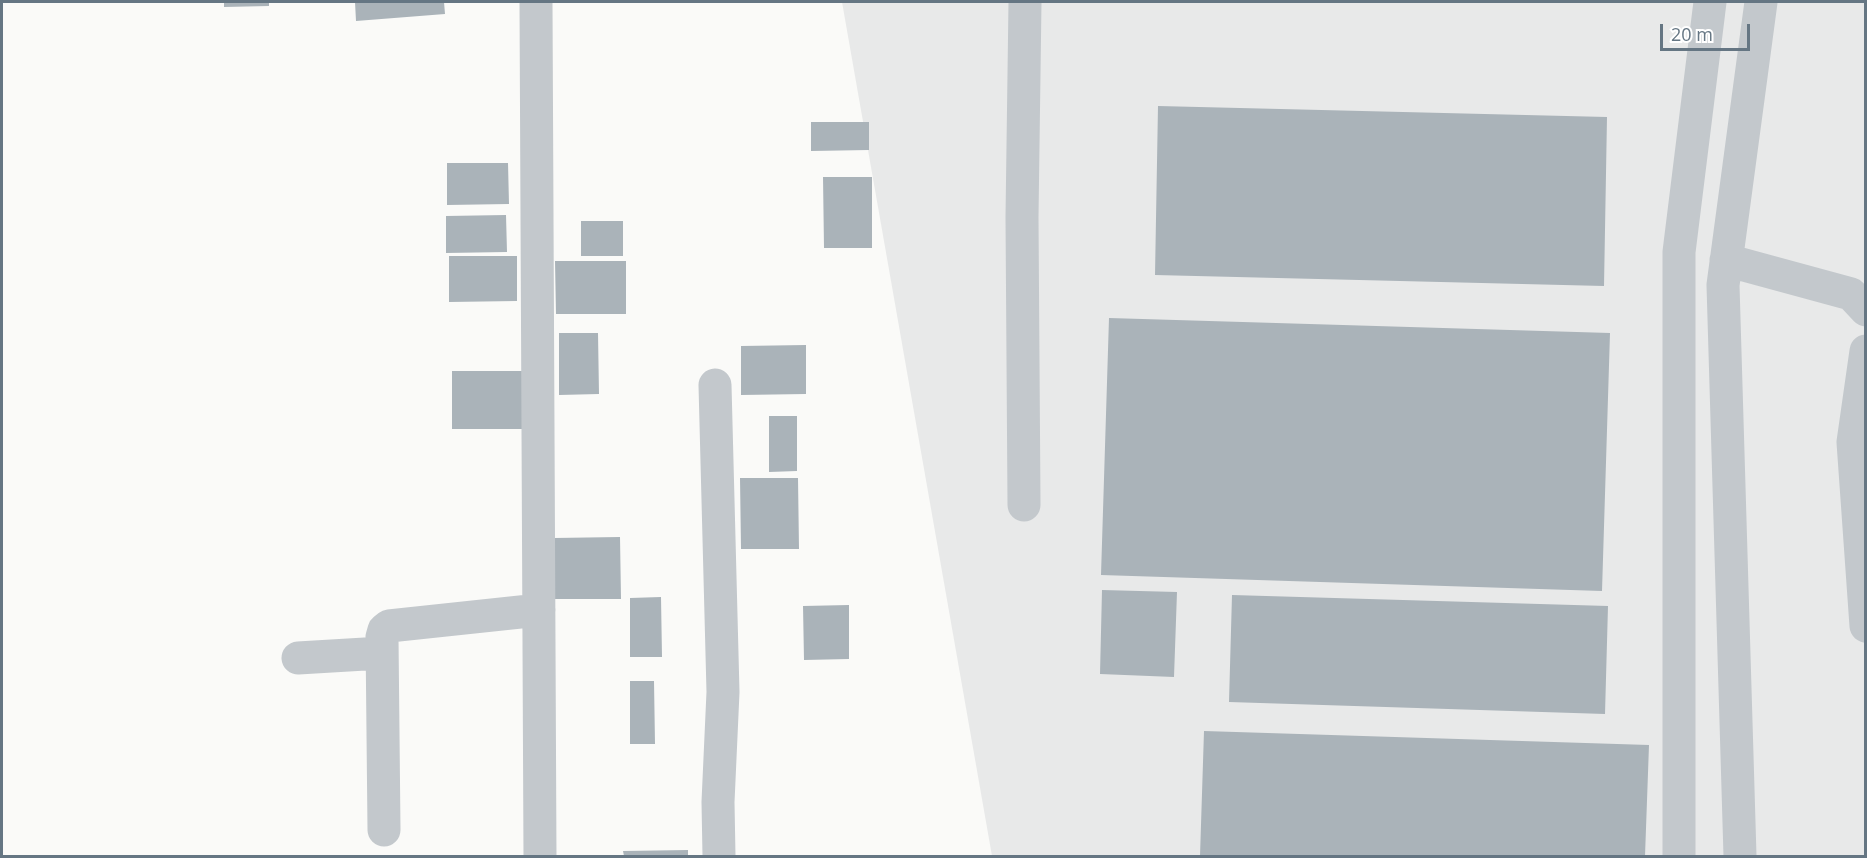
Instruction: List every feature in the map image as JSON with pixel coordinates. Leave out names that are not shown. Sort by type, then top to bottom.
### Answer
[{"type":"street","points":[[536,2],[540,856]]},
{"type":"street","points":[[1024,505],[1022,217],[1025,2]]},
{"type":"street","points":[[1679,856],[1679,252],[1710,2]]},
{"type":"street","points":[[1740,856],[1723,285],[1761,2]]},
{"type":"street","points":[[1726,260],[1851,294],[1866,310]]},
{"type":"street","points":[[1866,351],[1853,442],[1866,626]]},
{"type":"street","points":[[715,385],[723,692],[718,802],[719,856]]},
{"type":"street","points":[[384,830],[382,637],[384,630],[389,626],[539,610]]},
{"type":"street","points":[[298,658],[382,652]]},
{"type":"shaded area","points":[[842,2],[1865,2],[1865,856],[992,856]]},
{"type":"building","points":[[224,2],[269,2],[269,6],[224,7]]},
{"type":"building","points":[[355,2],[444,2],[445,14],[356,21]]},
{"type":"building","points":[[1158,106],[1607,117],[1604,286],[1155,275]]},
{"type":"building","points":[[811,122],[869,122],[869,150],[811,151]]},
{"type":"building","points":[[447,163],[508,163],[509,204],[447,205]]},
{"type":"building","points":[[823,177],[872,177],[872,248],[824,248]]},
{"type":"building","points":[[506,215],[507,252],[446,253],[446,216]]},
{"type":"building","points":[[581,221],[623,221],[623,256],[581,256]]},
{"type":"building","points":[[449,256],[517,256],[517,301],[449,302]]},
{"type":"building","points":[[555,261],[626,261],[626,314],[556,314]]},
{"type":"building","points":[[1109,318],[1610,333],[1602,591],[1101,575]]},
{"type":"building","points":[[559,333],[598,333],[599,394],[559,395]]},
{"type":"building","points":[[806,345],[806,394],[741,395],[741,346]]},
{"type":"building","points":[[452,371],[524,371],[524,429],[452,429]]},
{"type":"building","points":[[769,416],[797,416],[797,471],[769,472]]},
{"type":"building","points":[[740,478],[798,478],[799,549],[741,549]]},
{"type":"building","points":[[620,537],[621,599],[555,599],[554,538]]},
{"type":"building","points":[[1102,590],[1177,592],[1174,677],[1100,674]]},
{"type":"building","points":[[1232,595],[1608,606],[1605,714],[1229,702]]},
{"type":"building","points":[[661,597],[662,657],[630,657],[630,598]]},
{"type":"building","points":[[849,605],[849,659],[804,660],[803,606]]},
{"type":"building","points":[[630,681],[654,681],[655,744],[630,744]]},
{"type":"building","points":[[1204,731],[1649,745],[1645,856],[1200,856]]},
{"type":"building","points":[[688,850],[688,856],[624,856],[623,851]]}]
